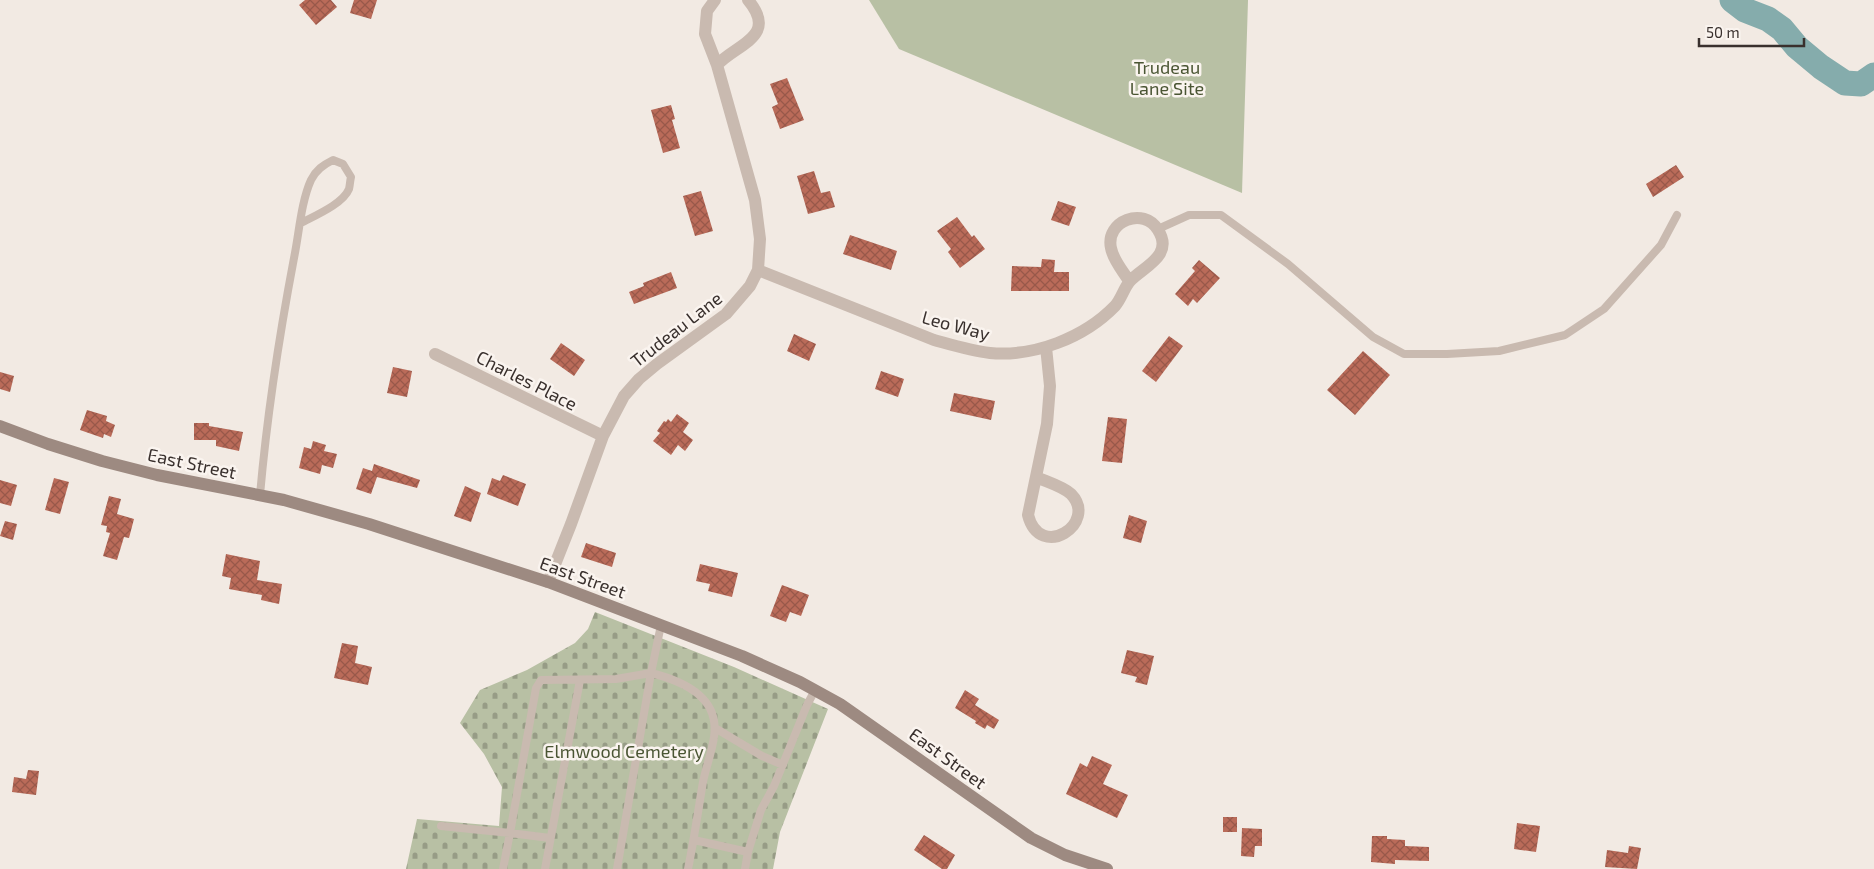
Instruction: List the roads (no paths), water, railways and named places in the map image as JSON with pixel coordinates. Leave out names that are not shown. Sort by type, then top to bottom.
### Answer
[{"type":"street","name":"Trudeau Lane","points":[[548,582],[603,436],[624,396],[639,379],[675,350],[726,314],[750,286],[758,270],[760,239],[755,200],[717,65],[705,34],[704,26],[707,11],[715,0]]},
{"type":"street","points":[[717,65],[721,60],[747,44],[756,33],[758,16],[748,0]]},
{"type":"street","points":[[1129,281],[1111,249],[1112,234],[1121,222],[1134,217],[1148,220],[1158,229]]},
{"type":"street","name":"Leo Way","points":[[758,270],[934,340],[990,353],[1010,354],[1046,347],[1076,334],[1106,314],[1120,300],[1129,281],[1154,262],[1159,255],[1162,242],[1158,229]]},
{"type":"street","points":[[1036,476],[1069,493],[1077,504],[1078,511],[1074,524],[1066,533],[1060,536],[1048,536],[1036,531],[1029,521],[1028,509],[1036,476],[1044,443],[1049,401],[1049,367],[1046,347]]},
{"type":"street","name":"Charles Place","points":[[436,354],[603,436]]},
{"type":"street","name":"East Street","points":[[0,426],[102,461],[157,475],[260,495],[369,524],[548,582],[761,664],[815,690],[873,726],[1031,838],[1065,855],[1107,869]]},
{"type":"lane","points":[[260,495],[267,418],[280,330],[305,200],[314,174],[323,165],[333,160],[343,164],[348,169],[351,177],[348,190],[343,197],[329,208],[301,224]]},
{"type":"lane","points":[[1158,229],[1189,215],[1221,216],[1288,264],[1373,337],[1404,354],[1447,354],[1500,351],[1565,335],[1604,310],[1661,245],[1677,214]]},
{"type":"lane","points":[[617,869],[661,625]]},
{"type":"lane","points":[[503,869],[537,685],[544,679],[616,679],[651,673],[669,678],[699,694],[714,719],[714,738],[703,780],[688,869]]},
{"type":"lane","points":[[545,869],[580,680]]},
{"type":"lane","points":[[745,869],[760,810],[774,786],[806,705],[815,690]]},
{"type":"lane","points":[[715,728],[762,756],[783,765]]},
{"type":"lane","points":[[441,826],[550,838]]},
{"type":"lane","points":[[694,840],[748,852]]},
{"type":"waterway","points":[[1732,0],[1745,10],[1768,19],[1782,29],[1797,47],[1821,67],[1845,83],[1861,84],[1874,75]]},
{"type":"park label","name":"Trudeau Lane Site","points":[[1167,77]]},
{"type":"park label","name":"Elmwood Cemetery","points":[[624,751]]}]
